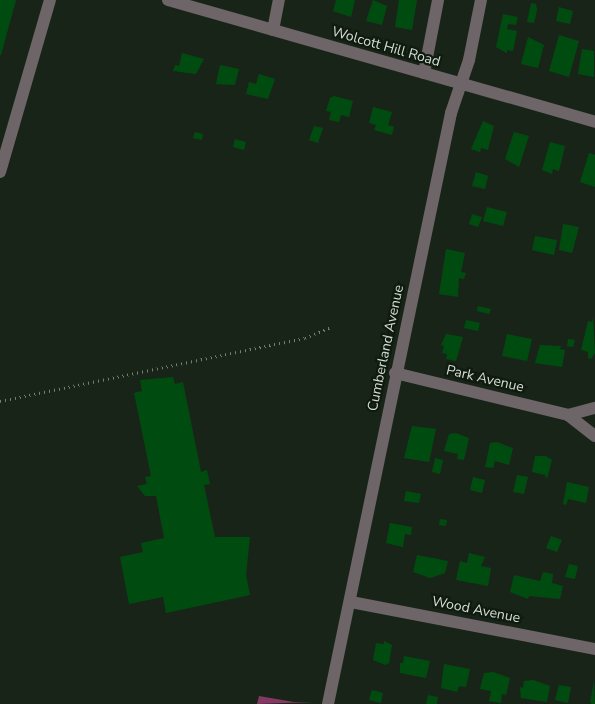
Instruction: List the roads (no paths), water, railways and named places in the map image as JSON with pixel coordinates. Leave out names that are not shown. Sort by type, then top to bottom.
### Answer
[{"type":"street","points":[[0,172],[50,0]]},
{"type":"street","name":"Wolcott Hill Road","points":[[168,0],[595,122]]},
{"type":"street","points":[[273,30],[279,0]]},
{"type":"street","points":[[424,73],[438,0]]},
{"type":"street","name":"Cumberland Avenue","points":[[328,704],[395,373],[451,113],[461,84],[481,0]]},
{"type":"street","name":"Park Avenue","points":[[395,373],[568,415],[595,436]]},
{"type":"street","name":"Park Avenue","points":[[568,415],[595,408]]},
{"type":"street","name":"Wood Avenue","points":[[350,602],[595,649]]}]
